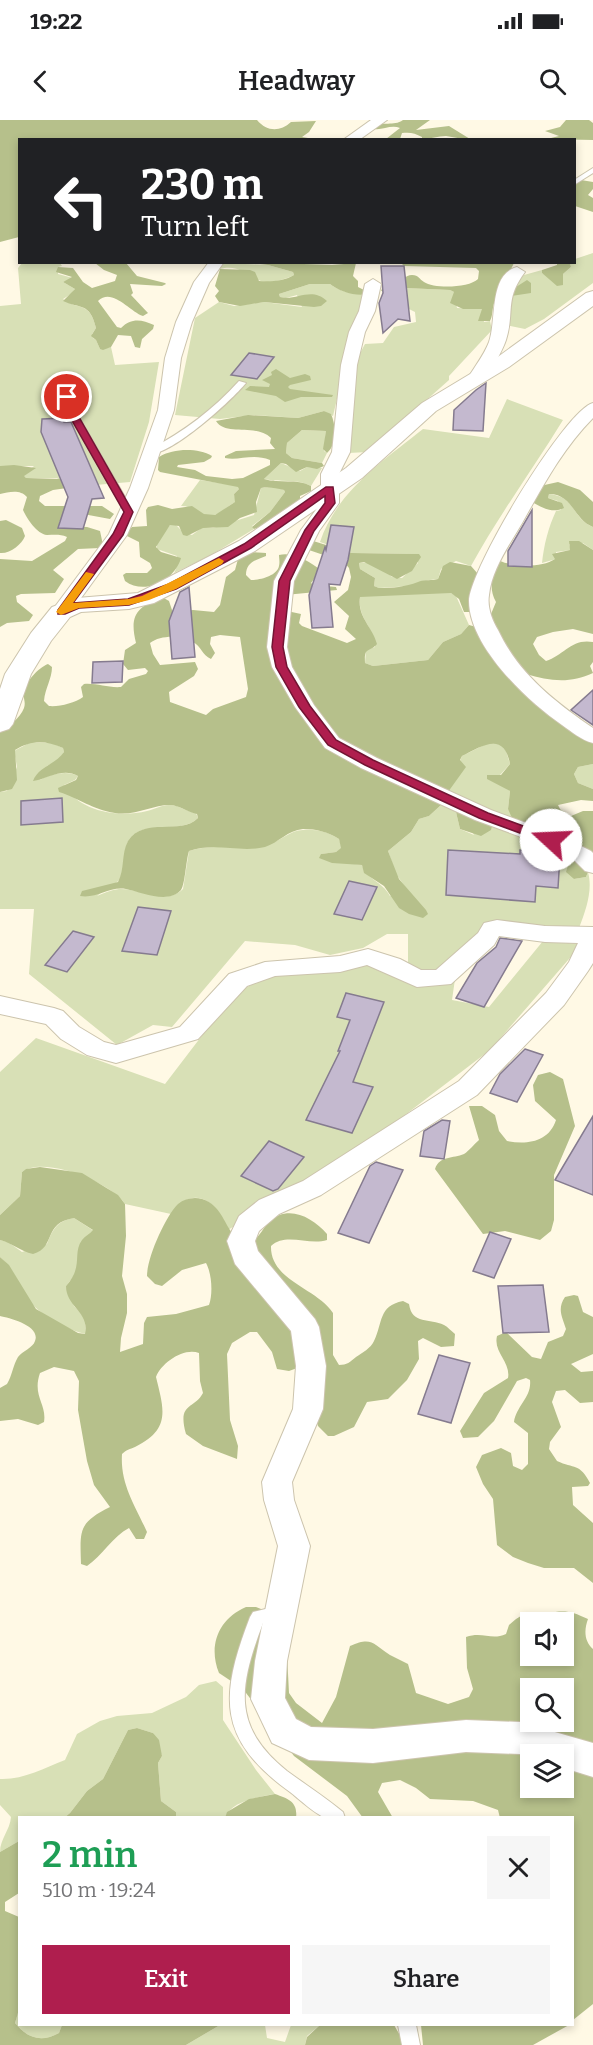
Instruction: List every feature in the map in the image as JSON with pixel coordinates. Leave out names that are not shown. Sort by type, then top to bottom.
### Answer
[{"type":"street","points":[[352,138],[380,120]]},
{"type":"street","points":[[0,724],[18,674],[40,638],[118,535],[129,512],[166,410],[173,358],[184,322],[202,282],[216,264]]},
{"type":"street","points":[[476,378],[498,341],[504,292],[508,279],[517,272]]},
{"type":"street","points":[[373,284],[367,311],[357,332],[349,365],[341,452],[330,474],[330,503],[310,530],[284,581],[278,647],[282,667],[305,707],[332,743],[483,815],[551,840],[583,856],[593,866]]},
{"type":"street","points":[[61,612],[77,605],[129,602],[173,586],[247,546],[354,473],[429,407],[502,363],[593,297]]},
{"type":"street","points":[[593,408],[559,446],[544,468],[504,540],[479,593],[480,616],[504,662],[532,694],[593,737]]},
{"type":"street","points":[[0,1005],[54,1017],[70,1034],[96,1049],[116,1054],[189,1033],[238,980],[273,968],[340,964],[368,957],[392,964],[417,979],[442,978],[486,939],[492,929],[593,936],[580,965],[555,999],[468,1088],[312,1188],[270,1207],[249,1224],[241,1241],[245,1256],[305,1327],[311,1366],[308,1408],[277,1482],[279,1500],[294,1546],[271,1661],[268,1699],[284,1731],[309,1743],[373,1746],[466,1736],[520,1738],[593,1760]]},
{"type":"lane","points":[[576,182],[593,170]]},
{"type":"lane","points":[[152,452],[200,424],[215,412],[242,383]]},
{"type":"lane","points":[[63,385],[71,410],[129,512]]},
{"type":"lane","points":[[282,1613],[258,1617],[246,1648],[235,1694],[242,1733],[274,1770],[316,1799],[335,1816]]},
{"type":"lane","points":[[407,2026],[411,2045]]},
{"type":"green space","points":[[0,120],[257,120],[269,129],[282,128],[291,122],[316,121],[309,132],[302,137],[308,138],[18,138],[18,237],[0,242]]},
{"type":"green space","points":[[403,120],[430,120],[416,130],[449,126],[468,138],[446,136],[422,138],[412,133],[402,133],[400,138],[387,138],[400,128],[371,128],[380,124]]},
{"type":"green space","points":[[566,120],[589,120],[593,123],[593,140],[551,138],[559,136],[545,131],[560,127]]},
{"type":"green space","points":[[576,181],[593,182],[593,189],[588,195],[593,198],[593,212],[576,206]]},
{"type":"green space","points":[[593,253],[593,283],[544,319],[525,329],[501,324],[516,287],[509,287],[524,275],[542,270],[542,273],[563,285],[563,274],[571,267],[570,264],[576,264],[576,259]]},
{"type":"green space","points":[[21,264],[61,264],[62,266],[58,267],[58,274],[73,278],[63,282],[75,289],[63,299],[90,313],[96,328],[92,334],[93,338],[100,349],[111,347],[115,365],[159,362],[149,422],[130,482],[72,487],[57,478],[26,478],[23,476],[34,466],[0,466],[0,306],[21,304],[18,268]]},
{"type":"green space","points":[[96,264],[127,264],[137,276],[166,284],[162,286],[130,284],[133,293],[131,295],[148,313],[143,316],[115,298],[103,297],[98,301],[117,327],[121,328],[136,320],[154,325],[153,329],[142,339],[140,348],[135,347],[131,336],[118,335],[111,347],[100,349],[96,340],[91,336],[96,328],[91,314],[84,308],[63,301],[75,289],[63,282],[72,277],[56,272],[58,267],[73,268],[83,282],[92,288],[115,281],[117,275]]},
{"type":"green space","points":[[223,264],[268,265],[293,272],[294,275],[278,281],[264,282],[237,269],[220,269]]},
{"type":"green space","points":[[260,264],[356,264],[353,276],[358,281],[358,287],[368,292],[363,295],[353,294],[330,284],[310,284],[279,294],[280,297],[286,298],[310,294],[327,301],[321,306],[314,307],[264,302],[240,306],[219,302],[215,296],[219,291],[215,286],[220,269],[250,270],[255,272],[259,281],[277,281],[294,275],[293,272]]},
{"type":"green space","points":[[402,264],[514,264],[501,283],[516,287],[527,280],[531,283],[531,293],[497,298],[490,321],[478,321],[482,309],[463,309],[450,303],[454,292],[450,290],[405,288],[381,291],[383,287],[412,275],[435,286],[467,284],[478,279],[479,271],[476,268],[404,266]]},
{"type":"green space","points":[[570,264],[571,267],[563,274],[563,285],[557,286],[542,273],[542,270]]},
{"type":"green space","points":[[310,284],[330,284],[348,292],[367,294],[356,316],[333,416],[324,411],[298,418],[253,415],[220,419],[175,415],[195,318],[219,302],[234,306],[264,302],[302,307],[297,295],[286,298],[280,297],[279,294]]},
{"type":"green space","points":[[405,288],[450,290],[454,292],[457,308],[482,309],[484,322],[490,321],[492,330],[449,376],[449,380],[368,452],[348,453],[357,359],[365,344],[383,343],[394,327],[416,322],[415,312],[403,306]]},
{"type":"green space","points":[[276,369],[290,378],[305,374],[310,376],[311,380],[290,385],[288,387],[290,389],[333,395],[332,397],[301,397],[285,402],[276,396],[245,390],[250,386],[269,387],[270,384],[262,380],[272,375],[271,372]]},
{"type":"green space","points":[[507,399],[563,420],[471,566],[456,561],[441,569],[438,579],[422,581],[411,586],[379,588],[374,586],[375,578],[360,569],[359,563],[372,564],[392,577],[402,578],[418,563],[418,554],[352,553],[320,542],[338,507],[350,492],[377,465],[423,429],[489,438]]},
{"type":"green space","points":[[324,411],[331,414],[335,435],[333,445],[327,453],[323,449],[326,431],[302,430],[287,443],[286,453],[292,458],[322,463],[324,466],[317,469],[307,467],[296,472],[281,463],[264,479],[300,482],[311,486],[311,491],[300,496],[300,501],[268,524],[254,529],[252,527],[270,512],[285,492],[275,488],[261,488],[256,502],[257,512],[240,518],[228,527],[203,528],[187,536],[183,535],[179,526],[170,525],[156,547],[161,552],[181,558],[173,573],[150,586],[141,587],[125,581],[123,575],[126,573],[147,573],[152,568],[150,563],[140,557],[139,542],[125,535],[132,527],[147,526],[146,510],[148,507],[158,505],[172,509],[192,506],[204,514],[215,515],[235,502],[234,494],[239,489],[160,472],[158,470],[159,457],[186,450],[206,453],[212,456],[204,462],[177,467],[195,470],[206,476],[243,478],[270,465],[270,460],[258,457],[230,459],[225,456],[236,451],[275,449],[270,443],[271,438],[258,431],[227,428],[216,421],[248,415],[298,418]]},
{"type":"green space","points":[[302,430],[326,431],[324,451],[327,453],[322,463],[292,458],[286,453],[287,443]]},
{"type":"green space","points":[[281,463],[300,471],[307,467],[322,468],[311,486],[300,482],[264,479]]},
{"type":"green space","points":[[0,466],[36,468],[24,476],[26,478],[62,479],[67,488],[53,490],[40,496],[39,501],[45,506],[102,506],[114,514],[110,519],[83,514],[62,516],[59,523],[62,526],[87,527],[100,531],[103,545],[100,548],[78,549],[53,570],[64,579],[55,593],[16,596],[17,602],[33,615],[29,621],[7,623],[0,627],[0,559],[32,561],[65,541],[67,537],[43,534],[36,529],[23,510],[27,497],[24,494],[14,492],[0,494]]},
{"type":"green space","points":[[200,480],[239,486],[234,494],[236,502],[211,516],[181,506]]},
{"type":"green space","points":[[558,482],[580,490],[593,502],[593,527],[581,518],[568,502],[557,495],[549,494],[548,498],[562,503],[564,508],[560,510],[547,509],[530,501],[540,486]]},
{"type":"green space","points":[[276,487],[285,492],[270,512],[252,526],[254,529],[211,555],[174,573],[177,556],[157,549],[157,541],[170,525],[175,524],[183,532],[192,535],[203,527],[213,528],[254,515],[261,488]]},
{"type":"green space","points":[[549,494],[564,499],[581,519],[593,527],[593,550],[583,543],[569,544],[571,550],[556,552],[556,559],[542,563],[551,524],[556,511],[561,510],[558,501],[548,498]]},
{"type":"green space","points":[[6,520],[22,528],[25,536],[15,548],[0,553],[0,521]]},
{"type":"green space","points":[[310,540],[352,553],[419,554],[421,557],[412,571],[397,579],[364,562],[359,563],[360,569],[375,578],[374,586],[379,588],[399,587],[438,579],[443,566],[450,562],[471,566],[478,574],[470,612],[464,612],[459,599],[451,593],[360,597],[363,616],[377,644],[365,654],[365,663],[373,666],[428,660],[443,642],[461,634],[469,625],[480,628],[492,621],[491,614],[496,602],[492,592],[492,581],[500,561],[520,565],[543,564],[555,559],[552,554],[570,550],[569,541],[579,541],[593,550],[593,634],[573,629],[553,632],[537,637],[533,644],[539,655],[546,661],[579,642],[593,642],[593,662],[590,666],[593,673],[568,680],[526,674],[545,712],[593,742],[593,764],[578,767],[574,774],[578,783],[593,789],[593,801],[581,800],[558,805],[571,816],[583,811],[593,811],[593,859],[584,862],[588,872],[586,877],[574,879],[566,872],[570,859],[512,818],[508,809],[510,791],[487,779],[487,775],[501,775],[510,764],[503,747],[491,744],[462,756],[460,760],[466,767],[448,792],[492,826],[491,830],[481,836],[460,829],[456,812],[448,805],[441,805],[429,816],[419,819],[411,832],[388,851],[399,879],[426,910],[428,914],[423,918],[399,908],[384,886],[364,873],[362,865],[332,863],[319,858],[321,854],[336,852],[341,848],[339,839],[318,830],[308,829],[298,830],[274,843],[256,849],[208,847],[189,851],[182,889],[175,895],[161,897],[120,889],[92,896],[80,896],[82,891],[118,882],[122,872],[124,851],[128,841],[135,834],[152,827],[182,826],[198,818],[197,814],[170,805],[123,814],[99,809],[59,792],[58,788],[76,780],[78,776],[72,774],[61,773],[33,781],[39,772],[64,752],[63,748],[44,742],[27,744],[15,750],[17,780],[12,789],[0,792],[0,733],[22,712],[25,706],[25,689],[29,680],[44,666],[48,664],[52,667],[44,701],[49,706],[53,706],[71,703],[83,697],[81,687],[84,684],[121,687],[129,679],[146,674],[148,671],[145,668],[128,670],[123,664],[125,650],[136,643],[134,625],[137,613],[146,604],[162,597],[169,601],[173,613],[193,610],[214,612],[220,605],[226,577],[235,570],[238,559],[250,552],[266,553],[266,556],[252,562],[248,567],[246,575],[251,580],[272,575],[278,569],[279,555],[284,554],[301,558],[321,570],[311,583],[336,587],[337,590],[285,595],[287,611],[301,614],[299,623],[302,626],[347,643],[356,639],[345,629],[349,616],[334,602],[348,590],[351,577],[349,568],[344,562],[306,549]],"holes":[[[220,635],[240,637],[248,689],[246,697],[213,709],[206,715],[170,702],[169,692],[194,676],[198,669],[195,662],[160,665],[153,654],[150,643],[165,637],[183,638],[196,644],[211,659],[215,653],[210,644],[211,637]]]},
{"type":"green space","points":[[451,593],[456,596],[469,625],[461,634],[443,642],[428,660],[373,666],[365,663],[366,650],[375,647],[372,633],[361,611],[360,596]]},
{"type":"green space","points":[[31,742],[52,743],[63,748],[64,752],[59,760],[47,766],[40,780],[59,774],[69,773],[78,776],[64,785],[71,794],[90,807],[124,814],[170,805],[196,813],[198,818],[185,825],[151,828],[131,837],[126,849],[122,875],[115,884],[97,896],[119,889],[160,896],[176,894],[183,889],[189,851],[209,847],[259,846],[273,843],[298,830],[308,830],[331,834],[339,839],[342,848],[336,852],[321,854],[347,863],[362,865],[367,874],[390,896],[406,888],[396,874],[388,851],[411,832],[419,819],[429,816],[441,805],[448,805],[456,812],[460,829],[474,835],[448,792],[462,756],[488,743],[500,744],[506,751],[510,764],[500,775],[488,775],[510,791],[508,809],[570,859],[567,863],[574,879],[586,877],[588,872],[590,886],[588,900],[579,928],[490,925],[457,965],[452,1000],[489,1007],[543,941],[582,944],[490,1050],[384,1131],[228,1230],[218,1211],[204,1200],[188,1199],[171,1214],[125,1204],[107,1188],[92,1180],[61,1169],[46,1167],[32,1168],[22,1172],[20,1196],[0,1215],[0,1072],[36,1038],[165,1084],[233,995],[278,970],[320,973],[375,964],[408,965],[408,934],[387,934],[363,948],[330,955],[295,945],[245,941],[172,1027],[153,1025],[117,1045],[29,974],[34,909],[0,909],[0,792],[7,791],[17,767],[14,751]]},
{"type":"green space","points":[[593,764],[593,789],[578,783],[574,774],[578,767]]},
{"type":"green space","points":[[550,1072],[563,1079],[575,1126],[554,1175],[554,1220],[551,1231],[540,1240],[505,1231],[483,1234],[435,1169],[440,1161],[464,1154],[479,1140],[469,1106],[482,1106],[495,1115],[499,1131],[507,1141],[529,1142],[548,1133],[556,1120],[535,1101],[533,1085],[538,1075]]},
{"type":"green space","points":[[40,1167],[82,1173],[118,1195],[125,1204],[126,1236],[122,1276],[127,1294],[127,1313],[120,1352],[143,1344],[144,1323],[147,1317],[176,1314],[209,1305],[211,1284],[206,1263],[182,1270],[162,1286],[155,1284],[147,1276],[153,1249],[162,1228],[178,1204],[193,1198],[205,1200],[214,1206],[236,1238],[253,1241],[269,1222],[276,1217],[292,1213],[314,1222],[327,1234],[327,1240],[313,1242],[284,1240],[271,1246],[278,1268],[326,1304],[333,1313],[333,1355],[339,1365],[348,1363],[371,1346],[385,1311],[395,1303],[403,1301],[409,1304],[411,1311],[418,1318],[444,1325],[455,1334],[454,1346],[441,1347],[423,1338],[418,1341],[419,1359],[407,1380],[388,1399],[367,1402],[354,1427],[334,1436],[328,1436],[318,1426],[300,1367],[289,1371],[277,1369],[272,1352],[257,1332],[250,1332],[232,1343],[227,1354],[230,1420],[238,1446],[237,1459],[203,1446],[186,1434],[185,1411],[203,1393],[199,1353],[180,1354],[163,1366],[156,1377],[162,1409],[160,1426],[147,1440],[122,1454],[126,1485],[147,1532],[144,1539],[136,1539],[129,1528],[87,1566],[81,1564],[81,1535],[86,1523],[110,1507],[94,1485],[87,1461],[78,1410],[79,1381],[74,1371],[54,1367],[40,1373],[38,1388],[44,1410],[44,1422],[38,1425],[18,1419],[0,1421],[0,1388],[7,1384],[18,1357],[30,1348],[36,1336],[24,1324],[0,1316],[0,1257],[9,1265],[36,1309],[78,1333],[85,1334],[84,1320],[70,1299],[66,1286],[75,1272],[79,1245],[93,1230],[74,1218],[64,1221],[53,1230],[45,1246],[33,1254],[0,1240],[0,1215],[20,1196],[22,1172],[26,1169]]},
{"type":"green space","points":[[74,1218],[94,1231],[79,1250],[77,1272],[66,1286],[74,1306],[85,1318],[86,1334],[63,1326],[39,1311],[0,1257],[0,1240],[8,1242],[22,1252],[47,1244],[56,1226]]},
{"type":"green space","points":[[578,1296],[583,1312],[593,1317],[593,1354],[571,1364],[581,1372],[593,1371],[593,1402],[580,1403],[565,1390],[556,1391],[552,1402],[561,1427],[550,1442],[549,1449],[557,1461],[580,1469],[590,1483],[588,1486],[572,1487],[573,1505],[593,1523],[593,1583],[574,1568],[544,1568],[513,1557],[497,1545],[493,1499],[476,1467],[482,1455],[501,1448],[511,1453],[513,1466],[522,1470],[528,1464],[528,1433],[514,1422],[529,1391],[530,1380],[526,1378],[517,1381],[494,1421],[478,1437],[463,1438],[460,1431],[484,1393],[508,1378],[507,1367],[497,1347],[497,1336],[506,1332],[532,1357],[541,1359],[548,1342],[563,1336],[566,1329],[561,1305],[565,1297]]},
{"type":"green space","points":[[246,1607],[256,1607],[266,1611],[287,1654],[289,1693],[296,1703],[322,1723],[336,1697],[350,1646],[357,1643],[372,1643],[408,1664],[416,1693],[448,1704],[469,1697],[473,1689],[467,1668],[466,1637],[472,1635],[501,1636],[506,1634],[509,1625],[520,1617],[520,1666],[574,1666],[574,1613],[588,1619],[586,1635],[593,1649],[593,2004],[574,2019],[574,1816],[500,1816],[498,1810],[473,1801],[430,1799],[416,1788],[400,1780],[382,1783],[378,1792],[392,1816],[362,1816],[347,1796],[294,1756],[243,1689],[219,1673],[215,1643],[222,1626],[236,1612]]},
{"type":"green space","points":[[216,1681],[223,1687],[223,1720],[275,1794],[239,1804],[226,1816],[176,1816],[176,1812],[161,1801],[158,1763],[162,1756],[153,1733],[137,1728],[128,1730],[103,1779],[87,1791],[70,1813],[66,1816],[18,1816],[18,1842],[0,1852],[11,1817],[0,1805],[0,1779],[25,1776],[65,1760],[77,1734],[100,1721],[117,1716],[152,1713],[186,1697],[199,1685]]},
{"type":"green space","points":[[137,1728],[153,1733],[159,1740],[162,1756],[158,1763],[161,1801],[176,1812],[176,1816],[66,1816],[87,1791],[103,1779],[128,1730]]},
{"type":"green space","points":[[275,1794],[292,1802],[296,1808],[296,1816],[226,1816],[227,1812],[249,1799]]},
{"type":"green space","points":[[18,1842],[18,1894],[5,1902],[5,1911],[18,1917],[18,2013],[15,2023],[24,2032],[35,2037],[46,2038],[59,2033],[62,2026],[218,2026],[186,2045],[0,2045],[0,1852]]},
{"type":"green space","points":[[18,2026],[62,2026],[59,2033],[46,2038],[35,2037]]},
{"type":"green space","points":[[218,2026],[265,2026],[267,2038],[285,2042],[291,2026],[319,2026],[307,2036],[305,2045],[186,2045]]},
{"type":"green space","points":[[319,2026],[395,2026],[401,2037],[410,2045],[305,2045],[307,2037]]},
{"type":"green space","points":[[421,2026],[567,2026],[533,2045],[423,2045]]},
{"type":"building","points":[[381,266],[404,266],[410,321],[398,319],[383,333],[379,303],[383,293]]},
{"type":"building","points":[[249,353],[274,357],[257,379],[231,375]]},
{"type":"building","points":[[486,383],[483,431],[453,430],[454,410]]},
{"type":"building","points":[[64,418],[64,422],[71,422],[104,498],[92,499],[83,529],[58,528],[68,497],[41,432],[42,419]]},
{"type":"building","points":[[532,510],[532,567],[508,566],[508,551]]},
{"type":"building","points":[[331,525],[354,527],[348,560],[340,585],[329,584],[333,627],[312,628],[309,595],[325,547],[326,550]]},
{"type":"building","points":[[189,587],[195,657],[172,659],[169,621],[180,592]]},
{"type":"building","points":[[123,661],[122,682],[92,683],[93,662]]},
{"type":"building","points":[[593,690],[593,725],[571,710]]},
{"type":"building","points":[[62,798],[63,822],[21,825],[21,801]]},
{"type":"building","points":[[448,850],[520,854],[520,850],[554,853],[560,856],[558,888],[536,886],[535,902],[446,895]]},
{"type":"building","points":[[349,881],[377,887],[362,920],[334,914]]},
{"type":"building","points":[[138,907],[171,911],[157,955],[122,951]]},
{"type":"building","points":[[73,931],[94,937],[67,972],[45,965]]},
{"type":"building","points":[[500,938],[522,941],[484,1007],[456,998],[477,963],[496,947]]},
{"type":"building","points":[[346,993],[384,1002],[353,1082],[373,1087],[352,1133],[306,1120],[340,1051],[338,1051],[350,1020],[337,1017]]},
{"type":"building","points":[[525,1049],[543,1055],[517,1102],[490,1093],[500,1074]]},
{"type":"building","points":[[593,1116],[593,1195],[555,1180]]},
{"type":"building","points":[[442,1120],[450,1121],[444,1159],[420,1156],[424,1131]]},
{"type":"building","points":[[269,1141],[304,1157],[278,1189],[273,1191],[241,1176]]},
{"type":"building","points":[[376,1162],[403,1170],[369,1243],[338,1233],[370,1166]]},
{"type":"building","points":[[490,1232],[511,1239],[494,1278],[473,1271]]},
{"type":"building","points":[[543,1285],[549,1332],[503,1333],[498,1286]]},
{"type":"building","points":[[439,1355],[470,1363],[451,1423],[418,1414]]},
{"type":"slow traffic","points":[[89,574],[61,612],[77,605],[129,602],[146,598],[219,561]]},
{"type":"route","points":[[67,397],[71,410],[129,512],[118,535],[61,612],[77,605],[129,602],[146,598],[173,586],[247,546],[329,489],[330,503],[310,530],[284,581],[278,647],[282,667],[292,687],[332,743],[369,763],[483,815],[551,840]]}]
